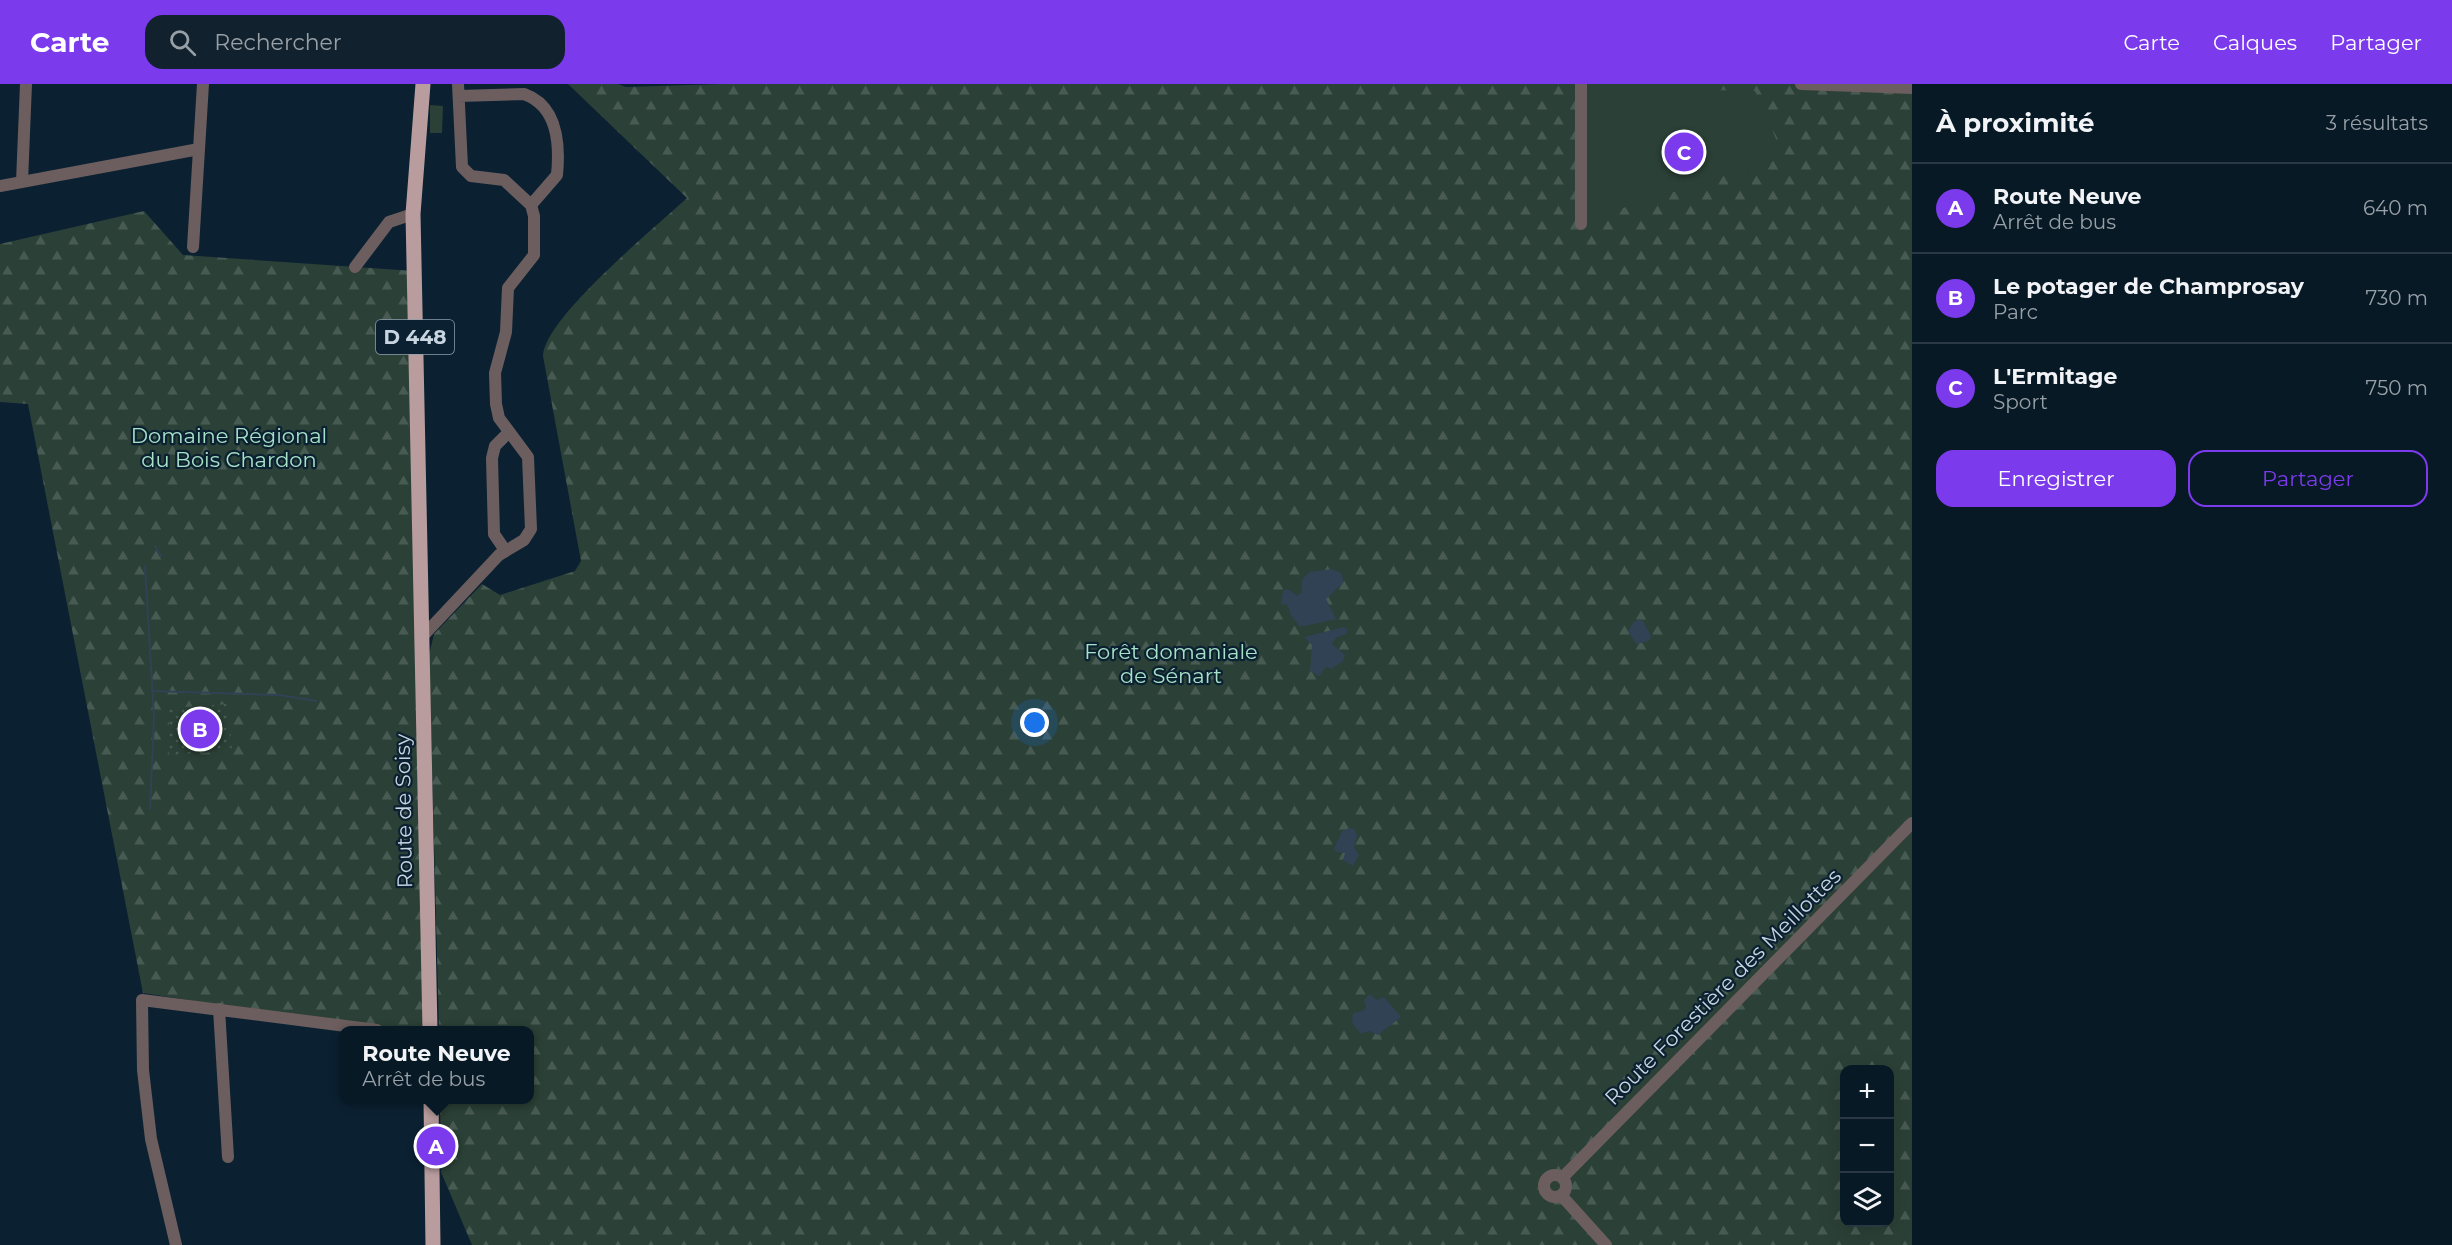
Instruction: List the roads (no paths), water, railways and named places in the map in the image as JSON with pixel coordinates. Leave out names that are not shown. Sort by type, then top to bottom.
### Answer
[{"type":"main road","name":"D 448","points":[[413,214],[423,84]]},
{"type":"main road","name":"Route de Soisy","points":[[413,214],[430,1026]]},
{"type":"main road","points":[[431,1104],[433,1245]]},
{"type":"street","points":[[22,183],[26,84]]},
{"type":"street","points":[[193,247],[203,84]]},
{"type":"street","points":[[1581,84],[1581,224]]},
{"type":"street","points":[[1802,84],[1912,88]]},
{"type":"street","points":[[422,637],[505,550],[524,540],[531,523],[528,457],[496,410],[496,364],[506,332],[508,288],[534,255],[534,216],[531,205],[504,180],[471,176],[462,167],[459,90],[531,96],[553,119],[557,175],[531,205]]},
{"type":"street","points":[[0,186],[199,149]]},
{"type":"street","points":[[355,267],[389,222],[413,214]]},
{"type":"street","points":[[505,550],[494,534],[492,458],[495,446],[509,432]]},
{"type":"street","name":"Route Forestière des Meillottes","points":[[1562,1178],[1912,823]]},
{"type":"street","points":[[176,1245],[151,1139],[143,1070],[142,1000],[347,1026]]},
{"type":"street","points":[[219,1009],[228,1157]]},
{"type":"street","points":[[1549,1177],[1562,1178],[1565,1187],[1561,1194],[1549,1195],[1544,1186],[1549,1177]]},
{"type":"street","points":[[1561,1194],[1606,1245]]},
{"type":"water","points":[[1332,569],[1341,573],[1344,582],[1326,599],[1336,619],[1300,627],[1290,614],[1288,605],[1281,604],[1283,591],[1287,589],[1298,596],[1302,591],[1302,580],[1309,572]]},
{"type":"water","points":[[1638,619],[1643,621],[1651,636],[1649,641],[1636,644],[1628,631]]},
{"type":"water","points":[[1344,627],[1348,630],[1346,634],[1336,638],[1332,644],[1345,655],[1343,661],[1331,669],[1326,667],[1319,676],[1310,671],[1312,645],[1304,637]]},
{"type":"water","points":[[1355,829],[1357,836],[1354,847],[1359,855],[1353,866],[1343,860],[1345,853],[1336,852],[1334,848],[1342,831]]},
{"type":"water","points":[[1370,994],[1377,1000],[1384,997],[1401,1017],[1378,1035],[1369,1031],[1361,1034],[1352,1023],[1353,1013],[1363,1011],[1366,1006],[1364,1000]]},
{"type":"waterway","points":[[155,546],[161,556]]},
{"type":"waterway","points":[[145,566],[154,717],[150,809]]},
{"type":"waterway","points":[[152,691],[278,695]]},
{"type":"waterway","points":[[280,695],[316,701]]},
{"type":"place","name":"L'Ermitage","points":[[1684,152]]},
{"type":"place","name":"Le potager de Champrosay","points":[[200,729]]},
{"type":"place","name":"Route Neuve","points":[[436,1146]]},
{"type":"park label","name":"Domaine Régional du Bois Chardon","points":[[229,448]]},
{"type":"park label","name":"Forêt domaniale de Sénart","points":[[1171,664]]}]
